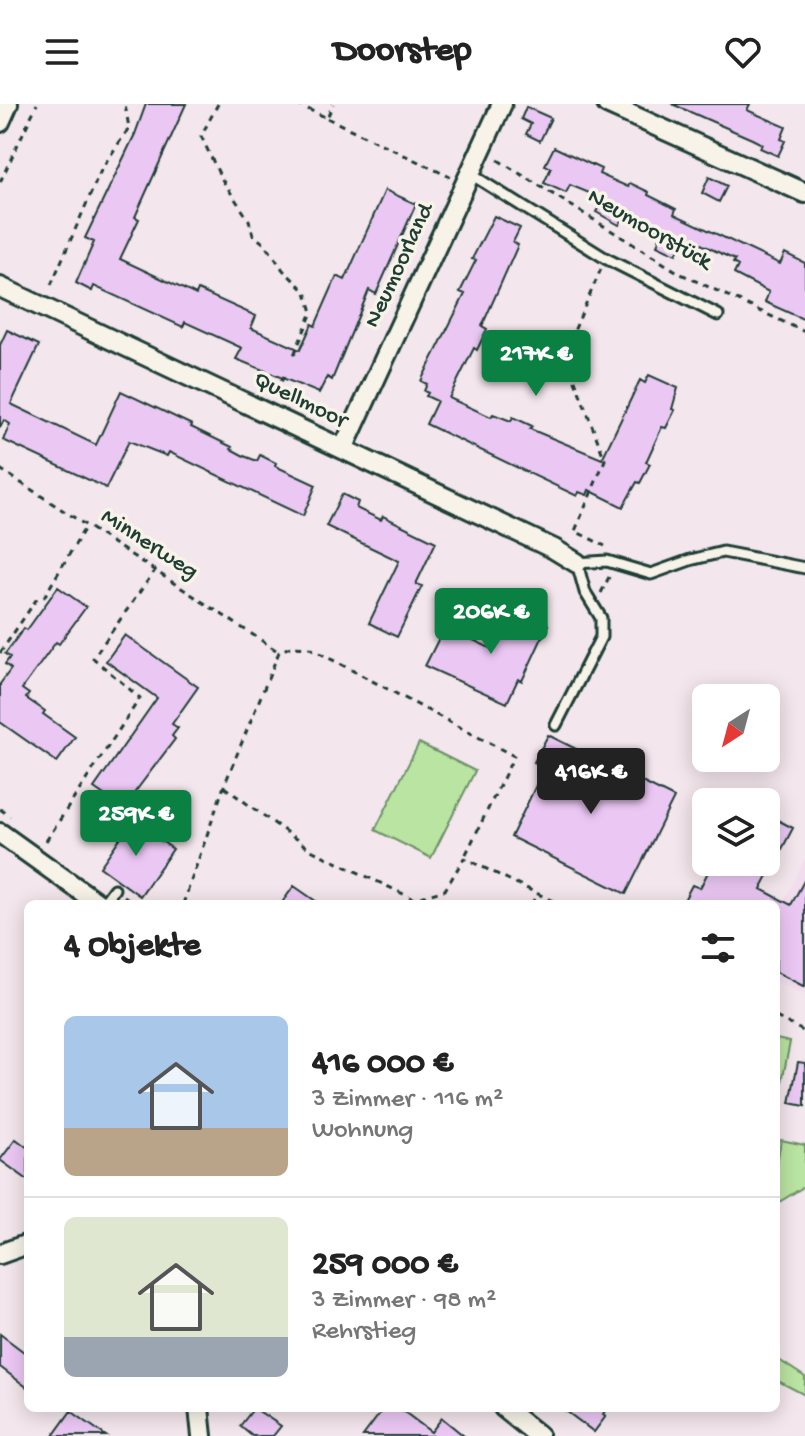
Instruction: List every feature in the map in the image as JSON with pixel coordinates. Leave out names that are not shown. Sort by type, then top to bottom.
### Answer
[{"type":"street","points":[[0,122],[8,104]]},
{"type":"street","name":"Neumoorland","points":[[343,449],[502,104]]},
{"type":"street","points":[[607,104],[805,193]]},
{"type":"street","name":"Quellmoor","points":[[0,287],[554,549],[577,563]]},
{"type":"street","points":[[0,833],[95,900]]},
{"type":"street","points":[[0,1254],[24,1245]]},
{"type":"street","points":[[199,1412],[202,1436]]},
{"type":"street","points":[[509,1412],[539,1436]]},
{"type":"lane","points":[[469,173],[605,258],[718,315]]},
{"type":"lane","points":[[556,725],[601,637],[601,618],[585,592],[577,563],[607,561],[651,574],[723,552],[805,568]]},
{"type":"lane","points":[[104,900],[114,889]]},
{"type":"path","points":[[0,182],[37,104]]},
{"type":"path","points":[[51,285],[102,168],[129,128],[125,104]]},
{"type":"path","points":[[218,104],[201,136],[221,178],[249,220],[253,235],[266,245],[283,270],[306,292],[312,312],[294,355]]},
{"type":"path","points":[[297,104],[452,178],[469,173]]},
{"type":"path","points":[[327,118],[333,104]]},
{"type":"path","name":"Neumoorstück","points":[[480,149],[681,274],[805,332]]},
{"type":"path","points":[[575,531],[605,460],[573,375],[557,370],[605,258]]},
{"type":"path","points":[[276,392],[285,374]]},
{"type":"path","name":"Minnerweg","points":[[0,469],[279,652]]},
{"type":"path","points":[[0,653],[36,600],[44,597],[86,526]]},
{"type":"path","points":[[46,841],[140,698],[93,658],[156,569]]},
{"type":"path","points":[[184,900],[224,786],[279,652],[290,647],[310,648],[514,756],[445,890],[414,899],[311,850],[224,786]]},
{"type":"path","points":[[464,858],[551,900]]},
{"type":"path","points":[[534,900],[539,894]]},
{"type":"path","points":[[780,1019],[805,1032]]},
{"type":"shaded area","points":[[805,859],[805,994],[780,984],[780,909]]},
{"type":"green space","points":[[419,743],[475,771],[431,858],[375,830]]},
{"type":"green space","points":[[780,1040],[790,1042],[780,1092]]},
{"type":"green space","points":[[781,1140],[805,1145],[805,1186],[780,1202]]},
{"type":"green space","points":[[780,1361],[805,1377],[805,1395],[780,1382]]},
{"type":"building","points":[[146,104],[186,104],[135,217],[139,219],[120,259],[196,295],[198,290],[256,316],[251,328],[300,350],[312,324],[315,326],[337,276],[345,280],[385,190],[416,204],[376,294],[369,290],[332,380],[327,377],[319,393],[236,359],[242,348],[185,322],[183,327],[94,286],[92,291],[76,283],[94,242],[85,238],[135,134]]},
{"type":"building","points":[[672,104],[750,104],[747,110],[786,127],[781,139],[785,141],[778,156],[760,148],[762,144],[752,139]]},
{"type":"building","points":[[526,107],[551,118],[540,141],[526,134],[531,124],[521,119]]},
{"type":"building","points":[[554,147],[601,169],[599,174],[628,187],[630,183],[649,192],[648,195],[676,209],[674,214],[780,264],[785,253],[805,263],[805,320],[765,302],[769,292],[734,274],[738,266],[733,263],[735,260],[686,237],[676,254],[657,245],[663,231],[655,228],[657,224],[628,210],[619,225],[596,212],[604,199],[570,185],[566,193],[544,183],[551,168],[545,165]]},
{"type":"building","points":[[709,177],[727,186],[719,202],[702,193]]},
{"type":"building","points":[[494,216],[520,228],[513,242],[518,245],[482,326],[487,329],[449,398],[491,417],[493,414],[511,421],[513,417],[532,426],[530,429],[602,459],[640,380],[645,383],[649,375],[678,388],[672,409],[675,410],[666,428],[662,427],[640,483],[637,482],[623,507],[589,490],[587,495],[579,492],[577,496],[426,424],[437,401],[426,396],[428,393],[424,391],[427,384],[421,381],[465,294],[460,292],[476,260],[472,259]]},
{"type":"building","points":[[7,330],[39,345],[11,404],[96,445],[121,391],[192,425],[244,456],[257,461],[260,455],[276,463],[275,466],[316,485],[303,516],[169,452],[167,456],[129,441],[106,488],[3,440],[10,424],[4,420],[0,428],[0,345]]},
{"type":"building","points":[[342,494],[358,502],[356,508],[381,520],[383,516],[436,542],[416,584],[422,586],[397,637],[369,623],[399,561],[326,526]]},
{"type":"building","points":[[58,587],[86,607],[22,689],[29,694],[26,698],[45,711],[43,714],[75,737],[57,762],[0,722],[0,684],[11,669],[5,664],[10,657],[5,654]]},
{"type":"building","points":[[536,605],[548,625],[522,681],[518,679],[507,703],[425,666],[441,634],[450,629],[494,650],[514,607],[531,616]]},
{"type":"building","points":[[125,635],[198,687],[172,724],[178,728],[172,736],[175,739],[123,808],[94,788],[157,698],[106,661]]},
{"type":"building","points":[[548,735],[674,798],[626,894],[511,837],[545,767],[534,762]]},
{"type":"building","points":[[132,821],[173,849],[140,896],[100,867]]},
{"type":"building","points":[[780,821],[793,828],[780,853]]},
{"type":"building","points":[[706,876],[768,876],[761,889],[791,905],[805,879],[805,987],[780,974],[780,900],[684,900],[692,885],[700,888]]},
{"type":"building","points":[[294,886],[314,900],[284,900]]},
{"type":"building","points":[[798,1062],[805,1063],[805,1106],[790,1103]]},
{"type":"building","points":[[16,1139],[24,1145],[24,1177],[0,1160]]},
{"type":"building","points":[[0,1334],[24,1352],[24,1385],[0,1367]]},
{"type":"building","points":[[72,1412],[106,1436],[53,1436]]},
{"type":"building","points":[[251,1412],[260,1412],[281,1426],[273,1436],[252,1436],[240,1426]]},
{"type":"building","points":[[381,1412],[404,1412],[431,1432],[442,1418],[464,1436],[363,1436]]},
{"type":"building","points":[[567,1412],[604,1412],[606,1416],[594,1432]]}]
